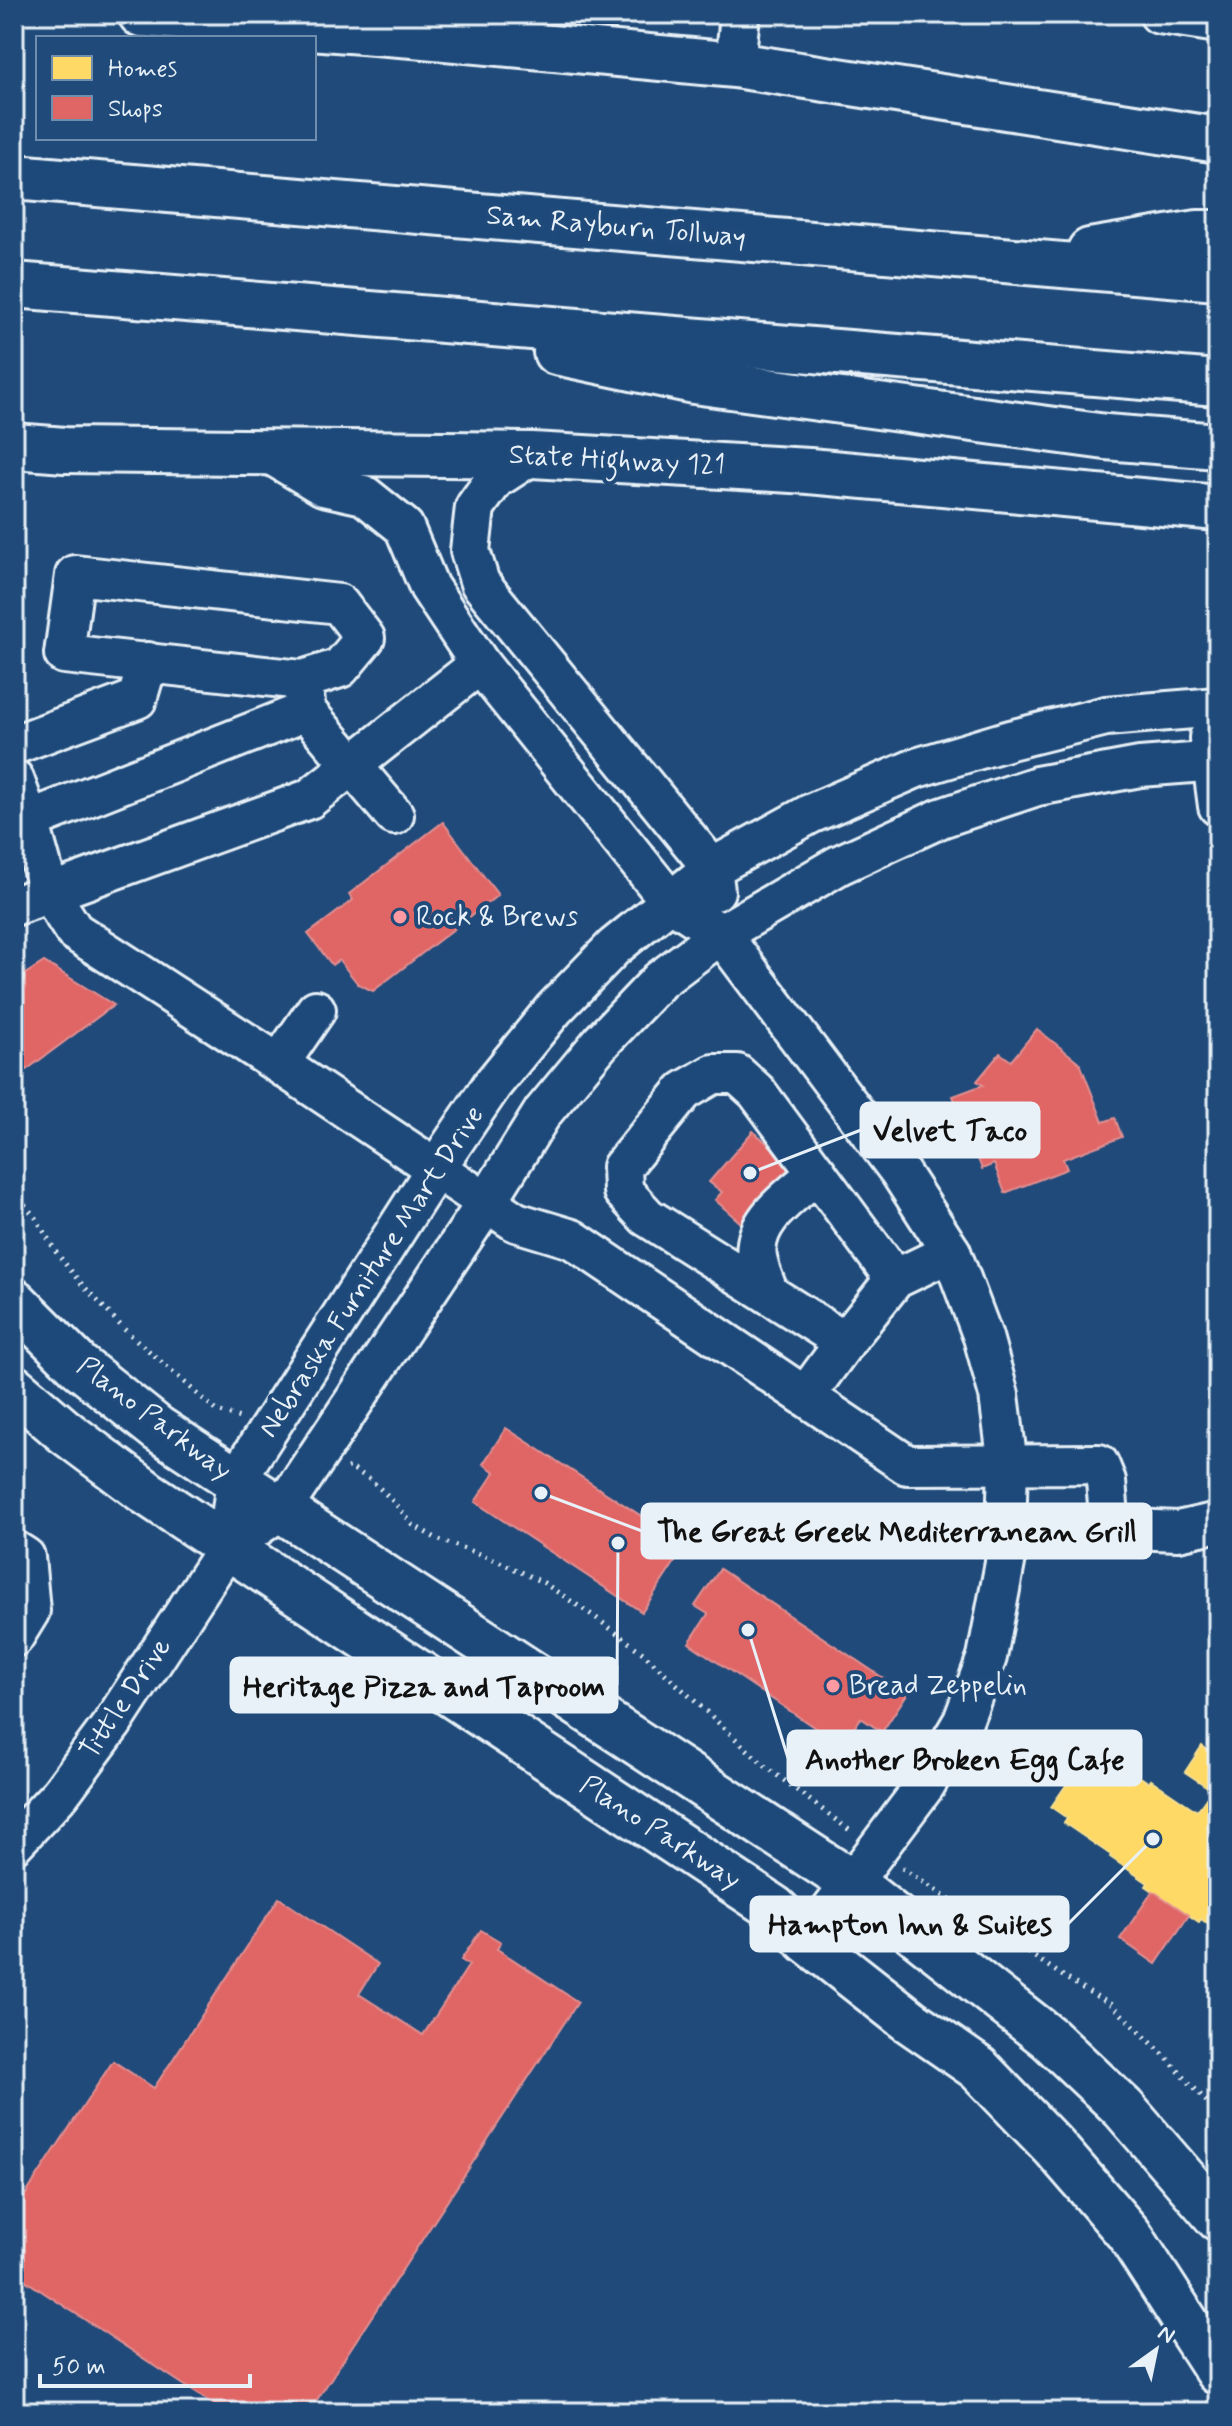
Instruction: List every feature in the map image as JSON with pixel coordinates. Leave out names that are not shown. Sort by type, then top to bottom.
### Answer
[{"type":"main road","points":[[141,14],[414,24],[735,65],[1218,140]]},
{"type":"main road","name":"Sam Rayburn Tollway","points":[[14,177],[1218,278]]},
{"type":"main road","points":[[1028,261],[1198,233],[1218,233]]},
{"type":"main road","points":[[14,285],[1218,383]]},
{"type":"main road","points":[[369,313],[694,381],[1106,437],[1218,446]]},
{"type":"main road","name":"State Highway 121","points":[[14,446],[65,450],[532,455],[809,471],[1218,508]]},
{"type":"main road","name":"Plano Parkway","points":[[14,1301],[79,1366],[158,1429],[282,1509],[864,1867],[1123,2108],[1218,2218]]},
{"type":"main road","name":"Plano Parkway","points":[[14,1388],[123,1476],[227,1548],[774,1908],[808,1941],[910,2021],[978,2068],[1054,2147],[1129,2234],[1218,2372]]},
{"type":"street","points":[[735,65],[740,14]]},
{"type":"street","points":[[1159,14],[1218,23]]},
{"type":"street","points":[[268,453],[323,486],[364,495],[404,527],[429,587],[480,664],[670,901],[721,934],[899,1171],[951,1252],[983,1337],[999,1395],[1008,1466],[1005,1563],[987,1657],[963,1721],[926,1784],[808,1941]]},
{"type":"street","points":[[532,455],[495,479],[475,507],[470,551],[480,583],[712,868],[721,934]]},
{"type":"street","points":[[22,823],[304,695],[340,668],[365,638],[339,604],[75,575],[64,654],[148,662],[304,695],[352,766],[394,815]]},
{"type":"street","points":[[14,745],[137,699],[148,662]]},
{"type":"street","points":[[14,906],[309,799],[480,664]]},
{"type":"street","points":[[1212,707],[1218,806]]},
{"type":"street","name":"Nebraska Furniture Mart Drive","points":[[227,1548],[236,1480],[436,1168],[492,1085],[554,1009],[614,947],[712,868],[810,814],[916,768],[1106,716],[1212,707]]},
{"type":"street","name":"Nebraska Furniture Mart Drive","points":[[227,1548],[282,1509],[487,1202],[543,1112],[602,1041],[660,980],[721,934],[839,865],[941,818],[1037,786],[1140,767],[1214,761]]},
{"type":"street","points":[[14,779],[22,823],[49,892],[74,931],[516,1222],[572,1239],[907,1465],[1099,1464],[1106,1481],[1110,1528],[1178,1531],[1218,1522]]},
{"type":"street","points":[[279,1064],[316,1010]]},
{"type":"street","points":[[845,1342],[647,1217],[623,1191],[622,1167],[684,1091],[713,1074],[737,1074],[757,1092],[895,1279]]},
{"type":"street","points":[[769,1294],[757,1257],[757,1235],[768,1217],[817,1173]]},
{"type":"street","points":[[643,1287],[676,1235]]},
{"type":"street","points":[[806,1395],[895,1279],[951,1252]]},
{"type":"street","name":"Tittle Drive","points":[[14,1843],[60,1794],[112,1724],[227,1548]]},
{"type":"street","points":[[14,1550],[25,1557],[30,1611],[14,1637]]},
{"type":"path","points":[[14,1193],[36,1218],[56,1252],[79,1281],[124,1329],[217,1411],[248,1421],[268,1433]]},
{"type":"path","points":[[316,1461],[336,1472],[350,1467],[371,1480],[413,1525],[439,1540],[496,1560],[544,1583],[595,1617],[643,1653],[765,1766],[864,1867],[1112,2005],[1163,2054],[1218,2114]]},
{"type":"building: Homes","points":[[1202,1746],[1218,1757],[1218,1931],[1201,1919],[1199,1922],[1146,1886],[1148,1883],[1064,1823],[1067,1818],[1051,1807],[1091,1749],[1106,1759],[1109,1755],[1197,1811],[1212,1790],[1185,1772]]},
{"type":"building: Shops","name":"Rock & Brews","points":[[443,822],[498,895],[373,991],[358,984],[339,960],[332,965],[308,934],[353,900],[349,894]]},
{"type":"building: Shops","points":[[14,960],[25,974],[44,962],[114,1005],[14,1079]]},
{"type":"building: Shops","points":[[1037,1029],[1080,1063],[1103,1122],[1115,1118],[1122,1137],[1063,1159],[1067,1169],[1005,1193],[994,1164],[982,1169],[953,1096],[983,1085],[977,1081],[1000,1053],[1011,1061]]},
{"type":"building: Shops","points":[[753,1131],[792,1165],[741,1223],[715,1200],[722,1192],[709,1182]]},
{"type":"building: Shops","points":[[506,1428],[686,1545],[642,1612],[475,1502],[495,1472],[483,1464]]},
{"type":"building: Shops","points":[[720,1569],[907,1694],[882,1732],[861,1718],[842,1746],[689,1643],[708,1614],[695,1606]]},
{"type":"building: Shops","points":[[1153,1891],[1189,1915],[1156,1964],[1120,1939]]},
{"type":"building: Shops","points":[[279,1898],[378,1964],[359,1994],[423,2035],[469,1965],[461,1960],[481,1930],[501,1942],[497,1949],[578,2002],[309,2412],[225,2412],[14,2273],[14,2212],[113,2061],[154,2088]]},
{"type":"place","name":"Rock & Brews","points":[[400,917]]},
{"type":"place","name":"Velvet Taco","points":[[750,1173]]},
{"type":"place","name":"The Great Greek Mediterranean Grill","points":[[541,1493]]},
{"type":"place","name":"Heritage Pizza and Taproom","points":[[618,1543]]},
{"type":"place","name":"Another Broken Egg Cafe","points":[[748,1630]]},
{"type":"place","name":"Bread Zeppelin","points":[[833,1686]]},
{"type":"place","name":"Hampton Inn & Suites","points":[[1153,1839]]}]
